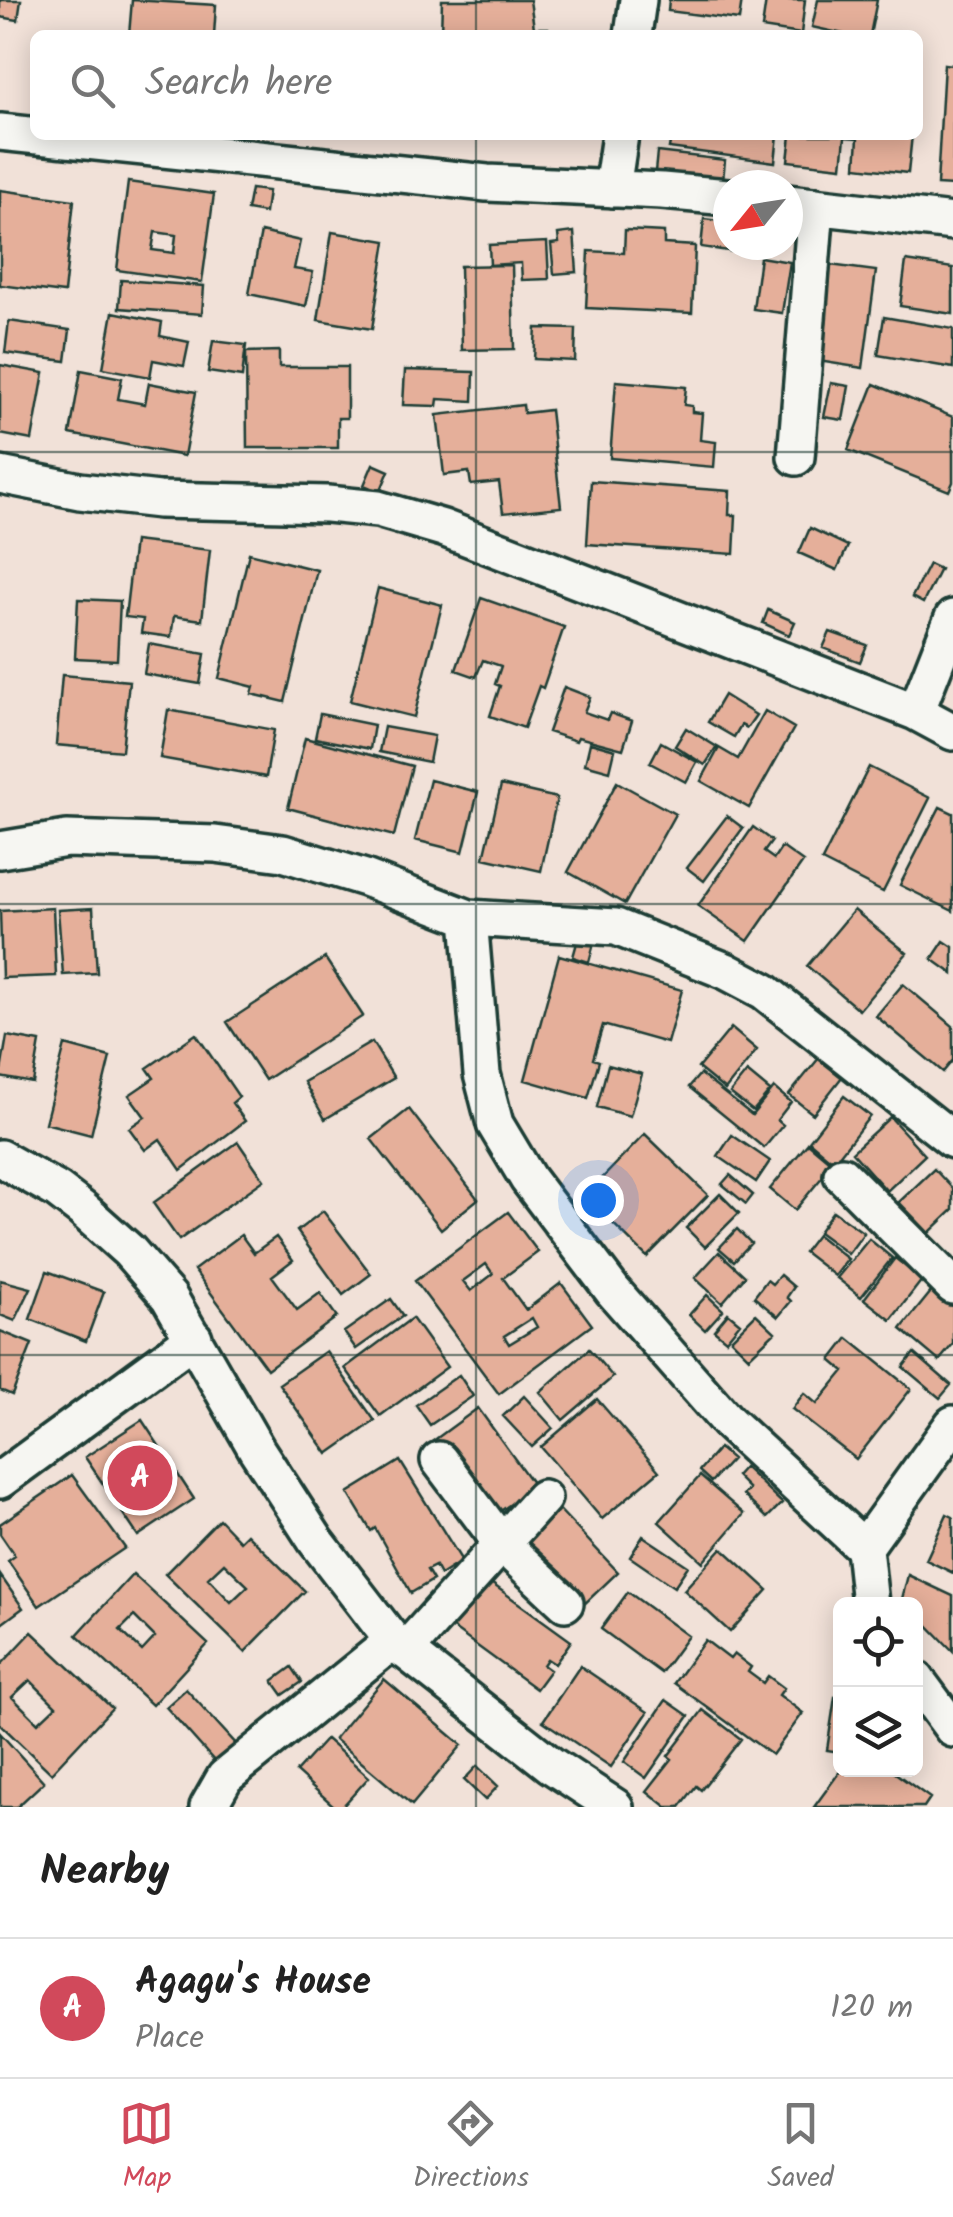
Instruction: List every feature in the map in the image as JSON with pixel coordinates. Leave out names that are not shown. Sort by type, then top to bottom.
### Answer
[{"type":"street","points":[[634,30],[638,0]]},
{"type":"street","points":[[0,132],[30,135]]},
{"type":"street","points":[[75,140],[487,184],[713,196]]},
{"type":"street","points":[[612,189],[619,140]]},
{"type":"street","points":[[803,205],[953,222]]},
{"type":"street","points":[[796,457],[801,260]]},
{"type":"street","points":[[0,475],[80,492],[159,500],[378,509],[443,528],[916,712],[953,732]]},
{"type":"street","points":[[916,712],[953,618]]},
{"type":"street","points":[[0,850],[66,839],[215,844],[283,853],[365,878],[469,918],[616,927],[726,970],[764,991],[953,1140]]},
{"type":"street","points":[[469,918],[482,1074],[495,1124],[528,1179],[613,1292],[716,1408],[864,1548],[869,1597]]},
{"type":"street","points":[[0,1158],[57,1190],[129,1250],[169,1297],[257,1450],[316,1541],[399,1646],[551,1764],[615,1807]]},
{"type":"street","points":[[842,1174],[953,1286]]},
{"type":"street","points":[[0,1480],[194,1338]]},
{"type":"street","points":[[864,1548],[940,1466],[953,1424]]},
{"type":"street","points":[[439,1460],[502,1544],[565,1603]]},
{"type":"street","points":[[208,1807],[225,1777],[399,1646],[543,1498]]},
{"type":"street","points":[[922,1687],[953,1730]]},
{"type":"building","points":[[0,0],[21,0],[18,20],[0,17]]},
{"type":"building","points":[[132,0],[216,5],[214,30],[129,30]]},
{"type":"building","points":[[442,0],[530,0],[534,28],[548,28],[548,30],[441,30]]},
{"type":"building","points":[[669,0],[742,0],[739,20],[668,11]]},
{"type":"building","points":[[766,0],[805,0],[801,30],[762,28]]},
{"type":"building","points":[[818,0],[877,0],[871,30],[812,27]]},
{"type":"building","points":[[944,64],[953,65],[953,186],[937,185]]},
{"type":"building","points":[[657,140],[777,140],[775,162],[669,148],[670,142]]},
{"type":"building","points":[[790,140],[845,140],[842,167],[788,161]]},
{"type":"building","points":[[858,140],[911,140],[908,173],[856,167]]},
{"type":"building","points":[[657,152],[725,160],[724,170],[713,170],[713,179],[655,172]]},
{"type":"building","points":[[128,182],[214,194],[202,282],[117,270]],"holes":[[[155,232],[176,235],[174,253],[152,250]]]},
{"type":"building","points":[[251,189],[268,191],[265,213],[247,210]]},
{"type":"building","points":[[0,190],[74,200],[64,293],[0,285]]},
{"type":"building","points":[[704,219],[713,220],[713,249],[701,247]]},
{"type":"building","points":[[625,230],[664,232],[664,244],[695,246],[692,313],[586,308],[589,251],[624,253]]},
{"type":"building","points":[[261,232],[300,241],[294,269],[313,272],[306,306],[249,294]]},
{"type":"building","points":[[332,232],[386,241],[372,329],[318,320]]},
{"type":"building","points":[[574,232],[577,272],[554,274],[551,244],[559,243],[558,234]]},
{"type":"building","points":[[547,242],[549,279],[522,280],[521,263],[490,265],[489,245]]},
{"type":"building","points":[[760,260],[790,262],[782,313],[753,309]]},
{"type":"building","points":[[906,261],[953,268],[953,314],[900,306]]},
{"type":"building","points":[[512,265],[514,349],[462,350],[460,266]]},
{"type":"building","points":[[830,265],[876,271],[863,368],[818,361]]},
{"type":"building","points":[[121,280],[204,286],[202,314],[119,308]]},
{"type":"building","points":[[113,312],[162,322],[160,336],[189,342],[184,366],[153,360],[150,377],[103,368]]},
{"type":"building","points":[[884,317],[953,329],[953,368],[878,355]]},
{"type":"building","points":[[9,321],[70,330],[66,361],[5,353]]},
{"type":"building","points":[[536,328],[576,329],[575,361],[534,359]]},
{"type":"building","points":[[213,341],[246,345],[242,377],[208,372]]},
{"type":"building","points":[[279,351],[279,367],[347,367],[347,418],[338,418],[338,448],[247,448],[246,352]]},
{"type":"building","points":[[0,365],[44,373],[32,440],[0,434]]},
{"type":"building","points":[[81,370],[122,378],[118,399],[145,404],[149,383],[196,392],[184,456],[70,434]]},
{"type":"building","points":[[405,370],[474,372],[473,401],[438,399],[437,406],[403,405]]},
{"type":"building","points":[[616,381],[686,387],[684,405],[692,406],[692,412],[702,413],[700,440],[716,442],[714,467],[610,458]]},
{"type":"building","points":[[831,383],[849,386],[843,420],[824,417]]},
{"type":"building","points":[[874,384],[953,417],[953,482],[949,491],[848,450]]},
{"type":"building","points":[[523,405],[524,413],[550,410],[561,507],[503,513],[499,482],[471,485],[469,472],[444,475],[437,415]]},
{"type":"building","points":[[373,464],[389,471],[380,492],[364,485]]},
{"type":"building","points":[[591,481],[730,491],[729,515],[736,515],[734,554],[587,544]]},
{"type":"building","points":[[810,528],[848,546],[837,570],[799,553]]},
{"type":"building","points":[[134,541],[210,550],[202,620],[174,616],[171,637],[141,633],[143,619],[125,617]]},
{"type":"building","points":[[249,553],[317,570],[285,702],[252,694],[254,687],[219,678]]},
{"type":"building","points":[[929,564],[940,569],[923,603],[912,597]]},
{"type":"building","points":[[378,588],[442,605],[414,717],[350,701]]},
{"type":"building","points":[[481,598],[564,627],[524,728],[490,716],[500,686],[495,684],[501,666],[483,660],[476,677],[456,670]]},
{"type":"building","points":[[78,599],[120,601],[117,660],[75,658]]},
{"type":"building","points":[[768,610],[795,622],[789,635],[763,623]]},
{"type":"building","points":[[830,632],[867,645],[860,662],[823,648]]},
{"type":"building","points":[[149,644],[205,654],[200,684],[144,674]]},
{"type":"building","points":[[62,675],[129,681],[122,751],[56,745]]},
{"type":"building","points":[[564,687],[590,697],[584,712],[607,720],[610,713],[632,721],[623,749],[548,732]]},
{"type":"building","points":[[724,695],[756,715],[747,728],[741,725],[734,737],[708,722]]},
{"type":"building","points":[[168,710],[274,730],[266,777],[160,758]]},
{"type":"building","points":[[765,711],[794,728],[749,808],[701,781],[719,748],[738,759]]},
{"type":"building","points":[[320,714],[374,725],[370,749],[315,738]]},
{"type":"building","points":[[384,727],[434,736],[429,762],[379,752]]},
{"type":"building","points":[[686,728],[717,747],[705,765],[675,746]]},
{"type":"building","points":[[305,738],[412,766],[394,836],[288,808]]},
{"type":"building","points":[[661,742],[697,762],[686,782],[650,763]]},
{"type":"building","points":[[590,743],[615,750],[610,771],[585,764]]},
{"type":"building","points":[[869,767],[930,798],[883,892],[822,861]]},
{"type":"building","points":[[430,780],[478,792],[463,852],[415,840]]},
{"type":"building","points":[[617,782],[675,814],[625,904],[568,872]]},
{"type":"building","points":[[501,785],[557,798],[541,871],[484,858]]},
{"type":"building","points":[[940,807],[953,813],[953,911],[900,885]]},
{"type":"building","points":[[727,816],[743,828],[704,881],[687,868]]},
{"type":"building","points":[[753,827],[772,841],[764,852],[774,859],[782,847],[803,862],[748,941],[698,906]]},
{"type":"building","points":[[53,908],[56,976],[2,978],[0,911]]},
{"type":"building","points":[[93,908],[97,973],[63,975],[58,910]]},
{"type":"building","points":[[854,910],[907,953],[859,1010],[807,966]]},
{"type":"building","points":[[580,932],[596,936],[589,962],[573,957]]},
{"type":"building","points":[[944,941],[953,947],[953,974],[932,959]]},
{"type":"building","points":[[559,955],[682,990],[667,1043],[603,1025],[593,1059],[599,1061],[588,1098],[525,1080]]},
{"type":"building","points":[[325,958],[363,1016],[265,1080],[227,1022]]},
{"type":"building","points":[[903,984],[953,1026],[953,1060],[943,1072],[876,1016]]},
{"type":"building","points":[[731,1028],[757,1050],[725,1090],[698,1068]]},
{"type":"building","points":[[196,1034],[239,1097],[232,1103],[245,1121],[181,1170],[160,1139],[145,1150],[129,1128],[145,1117],[129,1095],[154,1078],[147,1068]]},
{"type":"building","points":[[7,1036],[40,1042],[33,1083],[0,1077]]},
{"type":"building","points":[[372,1042],[394,1078],[325,1119],[304,1082]]},
{"type":"building","points":[[65,1045],[110,1057],[91,1135],[45,1123]]},
{"type":"building","points":[[819,1058],[842,1077],[813,1114],[789,1095]]},
{"type":"building","points":[[608,1065],[642,1074],[630,1116],[597,1107]]},
{"type":"building","points":[[747,1072],[770,1091],[753,1111],[730,1093]]},
{"type":"building","points":[[700,1074],[752,1115],[774,1088],[791,1102],[777,1120],[783,1125],[764,1148],[689,1087]]},
{"type":"building","points":[[844,1096],[870,1116],[834,1162],[809,1141]]},
{"type":"building","points":[[409,1109],[478,1199],[441,1229],[371,1139]]},
{"type":"building","points":[[890,1117],[925,1155],[887,1191],[852,1152]]},
{"type":"building","points":[[645,1134],[708,1195],[647,1257],[585,1196]]},
{"type":"building","points":[[732,1135],[770,1161],[756,1182],[718,1156]]},
{"type":"building","points":[[238,1142],[264,1180],[179,1240],[153,1203]]},
{"type":"building","points":[[808,1143],[833,1164],[795,1210],[770,1189]]},
{"type":"building","points":[[934,1169],[953,1189],[953,1210],[929,1233],[899,1202]]},
{"type":"building","points":[[730,1175],[753,1195],[746,1204],[722,1184]]},
{"type":"building","points":[[720,1194],[739,1213],[705,1247],[686,1228]]},
{"type":"building","points":[[323,1211],[371,1274],[343,1295],[297,1231]]},
{"type":"building","points":[[833,1211],[864,1233],[848,1254],[818,1232]]},
{"type":"building","points":[[508,1212],[538,1252],[503,1278],[526,1310],[561,1283],[592,1325],[499,1394],[415,1281]],"holes":[[[486,1264],[493,1274],[471,1291],[463,1281]],[[532,1318],[537,1327],[509,1344],[504,1336]]]},
{"type":"building","points":[[737,1229],[751,1243],[734,1261],[719,1248]]},
{"type":"building","points":[[241,1235],[254,1253],[276,1237],[293,1260],[272,1276],[297,1310],[320,1293],[337,1317],[267,1369],[194,1270]]},
{"type":"building","points":[[817,1235],[848,1259],[835,1276],[804,1252]]},
{"type":"building","points":[[869,1239],[892,1258],[861,1297],[837,1278]]},
{"type":"building","points":[[719,1252],[745,1276],[722,1303],[695,1278]]},
{"type":"building","points":[[895,1258],[922,1280],[891,1320],[864,1299]]},
{"type":"building","points":[[47,1271],[104,1292],[86,1341],[30,1319]]},
{"type":"building","points":[[780,1275],[794,1287],[787,1297],[791,1301],[778,1317],[754,1297],[767,1280],[772,1284]]},
{"type":"building","points":[[0,1280],[31,1288],[15,1321],[0,1315]]},
{"type":"building","points":[[935,1287],[953,1302],[953,1344],[939,1361],[901,1329]]},
{"type":"building","points":[[707,1295],[723,1310],[705,1330],[689,1315]]},
{"type":"building","points":[[391,1299],[403,1316],[356,1349],[344,1332]]},
{"type":"building","points":[[728,1313],[740,1323],[726,1340],[714,1330]]},
{"type":"building","points":[[756,1314],[775,1332],[749,1357],[731,1339]]},
{"type":"building","points":[[412,1318],[447,1367],[380,1416],[345,1368]]},
{"type":"building","points":[[0,1331],[32,1344],[12,1395],[0,1390]]},
{"type":"building","points":[[848,1338],[911,1389],[856,1459],[792,1409],[804,1393],[817,1404],[844,1371],[831,1360]]},
{"type":"building","points":[[589,1349],[613,1377],[563,1420],[540,1392]]},
{"type":"building","points":[[326,1351],[375,1421],[328,1454],[279,1384]]},
{"type":"building","points":[[914,1353],[951,1385],[940,1398],[903,1367]]},
{"type":"building","points":[[459,1375],[473,1396],[430,1425],[416,1405]]},
{"type":"building","points":[[524,1396],[553,1428],[532,1447],[503,1416]]},
{"type":"building","points":[[597,1399],[659,1471],[602,1519],[541,1447]]},
{"type":"building","points":[[478,1408],[535,1487],[489,1519],[433,1441]]},
{"type":"building","points":[[142,1420],[194,1499],[138,1536],[85,1457]]},
{"type":"building","points":[[719,1448],[732,1459],[711,1482],[699,1471]]},
{"type":"building","points":[[400,1461],[462,1561],[440,1575],[435,1566],[427,1570],[433,1580],[411,1593],[375,1528],[371,1531],[348,1493]]},
{"type":"building","points":[[744,1467],[782,1503],[767,1518],[743,1495],[749,1489],[736,1476]]},
{"type":"building","points":[[72,1475],[125,1548],[39,1606],[8,1561],[15,1556],[0,1534],[0,1524]]},
{"type":"building","points":[[700,1476],[744,1514],[703,1562],[659,1522]]},
{"type":"building","points":[[554,1504],[618,1572],[577,1611],[513,1543]]},
{"type":"building","points":[[947,1514],[953,1517],[953,1573],[926,1560]]},
{"type":"building","points":[[219,1519],[240,1541],[247,1534],[305,1591],[245,1652],[165,1574]],"holes":[[[224,1563],[248,1586],[231,1602],[208,1578]]]},
{"type":"building","points":[[643,1536],[688,1566],[674,1587],[630,1557]]},
{"type":"building","points":[[722,1548],[768,1590],[730,1632],[684,1590]]},
{"type":"building","points":[[477,1573],[571,1641],[555,1664],[547,1659],[543,1665],[550,1670],[536,1689],[443,1621]]},
{"type":"building","points":[[133,1574],[208,1644],[152,1705],[77,1635]],"holes":[[[134,1616],[155,1637],[142,1651],[120,1630]]]},
{"type":"building","points":[[0,1575],[23,1608],[0,1625]]},
{"type":"building","points":[[908,1575],[953,1596],[953,1651],[923,1620],[923,1597],[902,1597]]},
{"type":"building","points":[[628,1592],[688,1636],[661,1673],[601,1629]]},
{"type":"building","points":[[32,1632],[112,1708],[51,1773],[0,1724],[0,1666]],"holes":[[[30,1680],[56,1706],[38,1723],[12,1697]]]},
{"type":"building","points":[[705,1640],[730,1659],[734,1654],[763,1683],[768,1676],[784,1688],[779,1695],[803,1713],[772,1755],[674,1683]]},
{"type":"building","points":[[580,1666],[648,1712],[611,1767],[543,1721]]},
{"type":"building","points":[[292,1667],[302,1682],[283,1695],[273,1681]]},
{"type":"building","points":[[384,1679],[462,1745],[412,1805],[334,1739]]},
{"type":"building","points":[[186,1689],[237,1745],[216,1763],[166,1707]]},
{"type":"building","points":[[666,1700],[689,1716],[646,1778],[624,1762]]},
{"type":"building","points":[[703,1710],[741,1739],[701,1790],[696,1786],[680,1807],[667,1807],[647,1791]]},
{"type":"building","points":[[833,1710],[833,1751],[827,1750]]},
{"type":"building","points":[[0,1733],[44,1782],[17,1807],[0,1807]]},
{"type":"building","points":[[326,1739],[369,1777],[342,1807],[335,1807],[296,1772]]},
{"type":"building","points":[[477,1766],[498,1786],[485,1800],[464,1780]]},
{"type":"building","points":[[836,1777],[901,1777],[930,1798],[924,1807],[814,1807]]},
{"type":"place","name":"Agagu's House","points":[[140,1478]]}]
